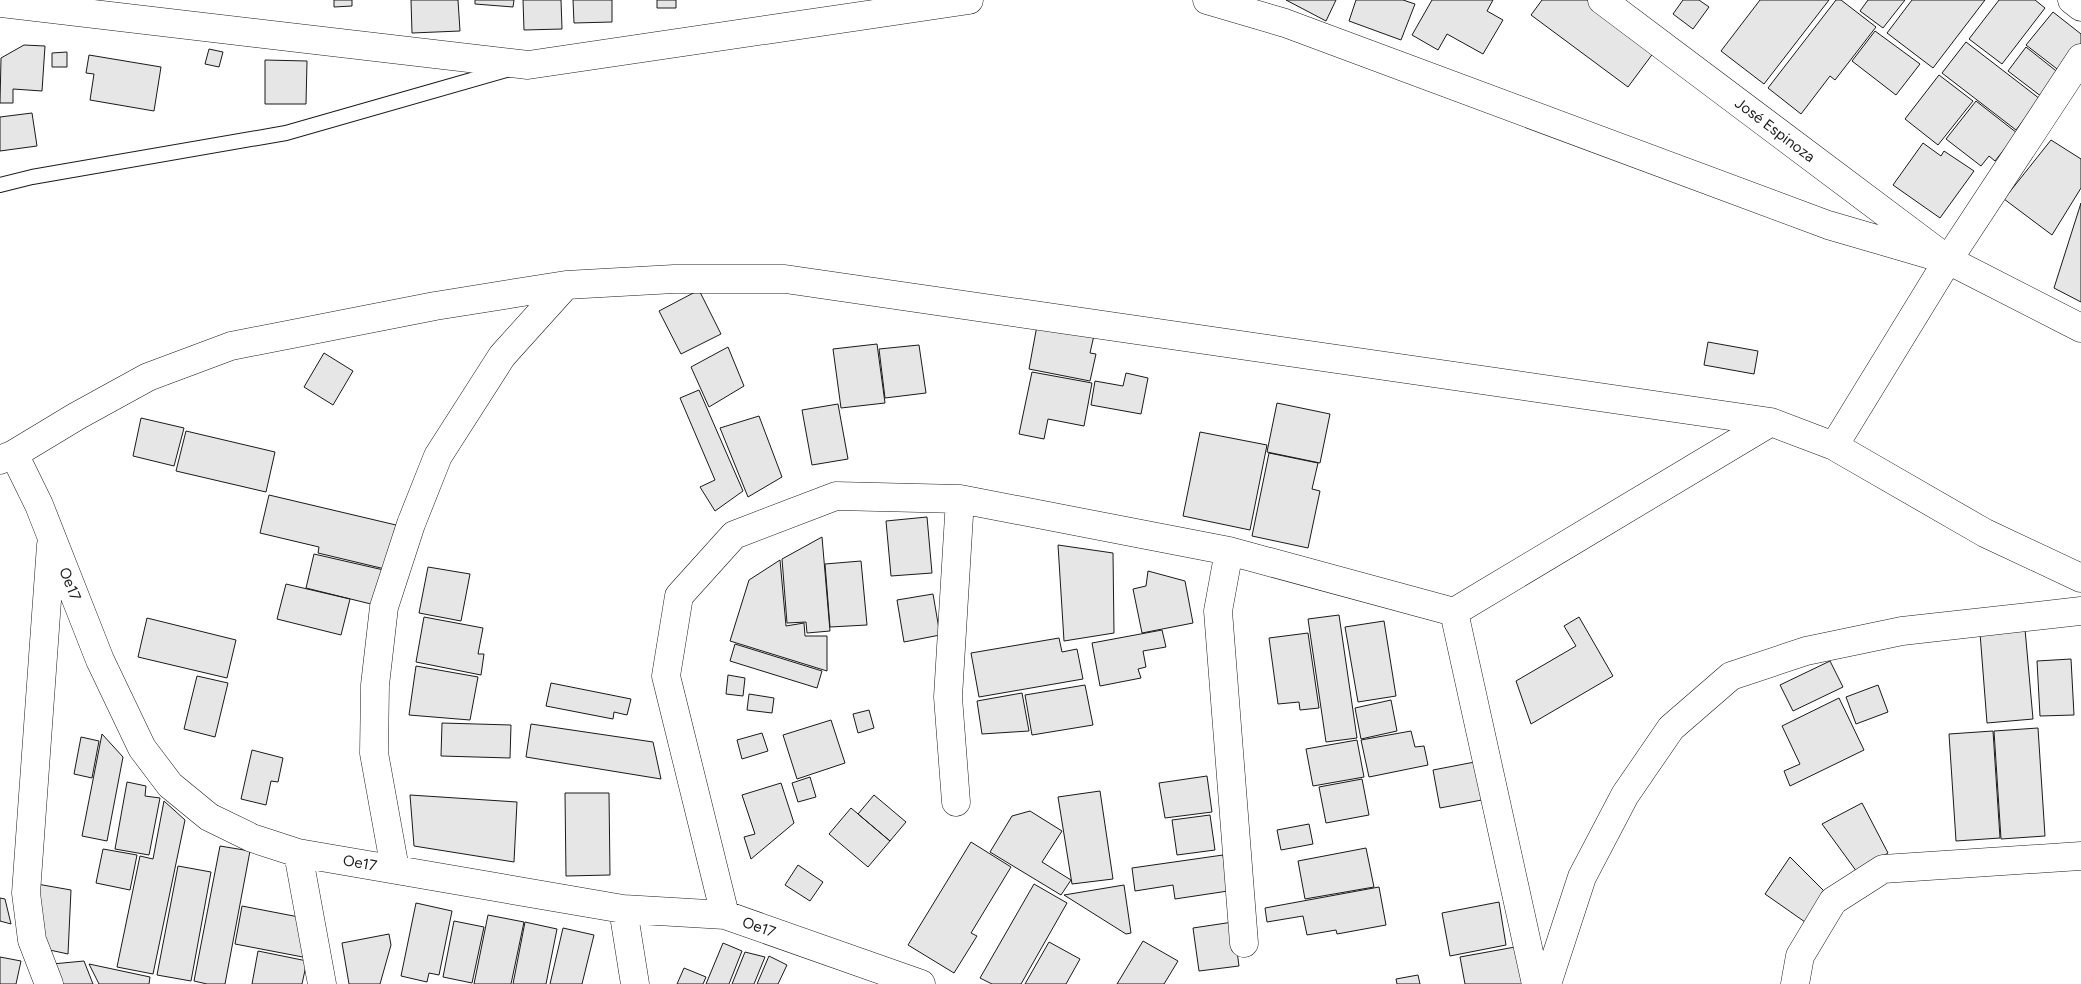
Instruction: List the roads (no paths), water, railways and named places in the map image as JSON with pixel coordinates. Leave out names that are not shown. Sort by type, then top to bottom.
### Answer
[{"type":"street","points":[[0,3],[528,64],[969,0]]},
{"type":"street","points":[[1207,0],[1285,23],[1828,225],[1948,260],[2081,328]]},
{"type":"street","name":"José Espinoza","points":[[1602,0],[1948,260]]},
{"type":"street","points":[[2072,0],[2081,7]]},
{"type":"street","points":[[1834,446],[1948,260],[2081,58]]},
{"type":"street","points":[[7,457],[148,377],[231,346],[435,306],[566,285],[674,279],[785,279],[1770,422],[1834,446],[1985,533],[2081,578]]},
{"type":"street","points":[[395,869],[374,753],[375,686],[384,607],[411,524],[438,456],[502,356],[566,285]]},
{"type":"street","points":[[725,915],[666,676],[679,596],[734,535],[836,496],[960,499],[1229,551],[1454,612],[1770,422]]},
{"type":"street","name":"Oe17","points":[[7,457],[27,478],[100,660],[142,748],[170,785],[210,817],[252,838],[298,852],[623,909],[725,915],[921,984]]},
{"type":"street","points":[[956,802],[948,697],[960,499]]},
{"type":"street","points":[[49,984],[32,940],[26,893],[52,538]]},
{"type":"street","points":[[1229,551],[1218,611],[1244,942]]},
{"type":"street","points":[[1548,984],[1582,877],[1625,795],[1671,728],[1731,676],[1806,651],[1902,631],[2081,611]]},
{"type":"street","points":[[1454,612],[1536,984]]},
{"type":"street","points":[[298,852],[322,984]]},
{"type":"street","points":[[1795,984],[1800,956],[1833,901],[1883,869],[2081,856]]},
{"type":"street","points":[[623,909],[635,984]]},
{"type":"lane","points":[[0,185],[32,177],[286,133],[528,64]]}]
